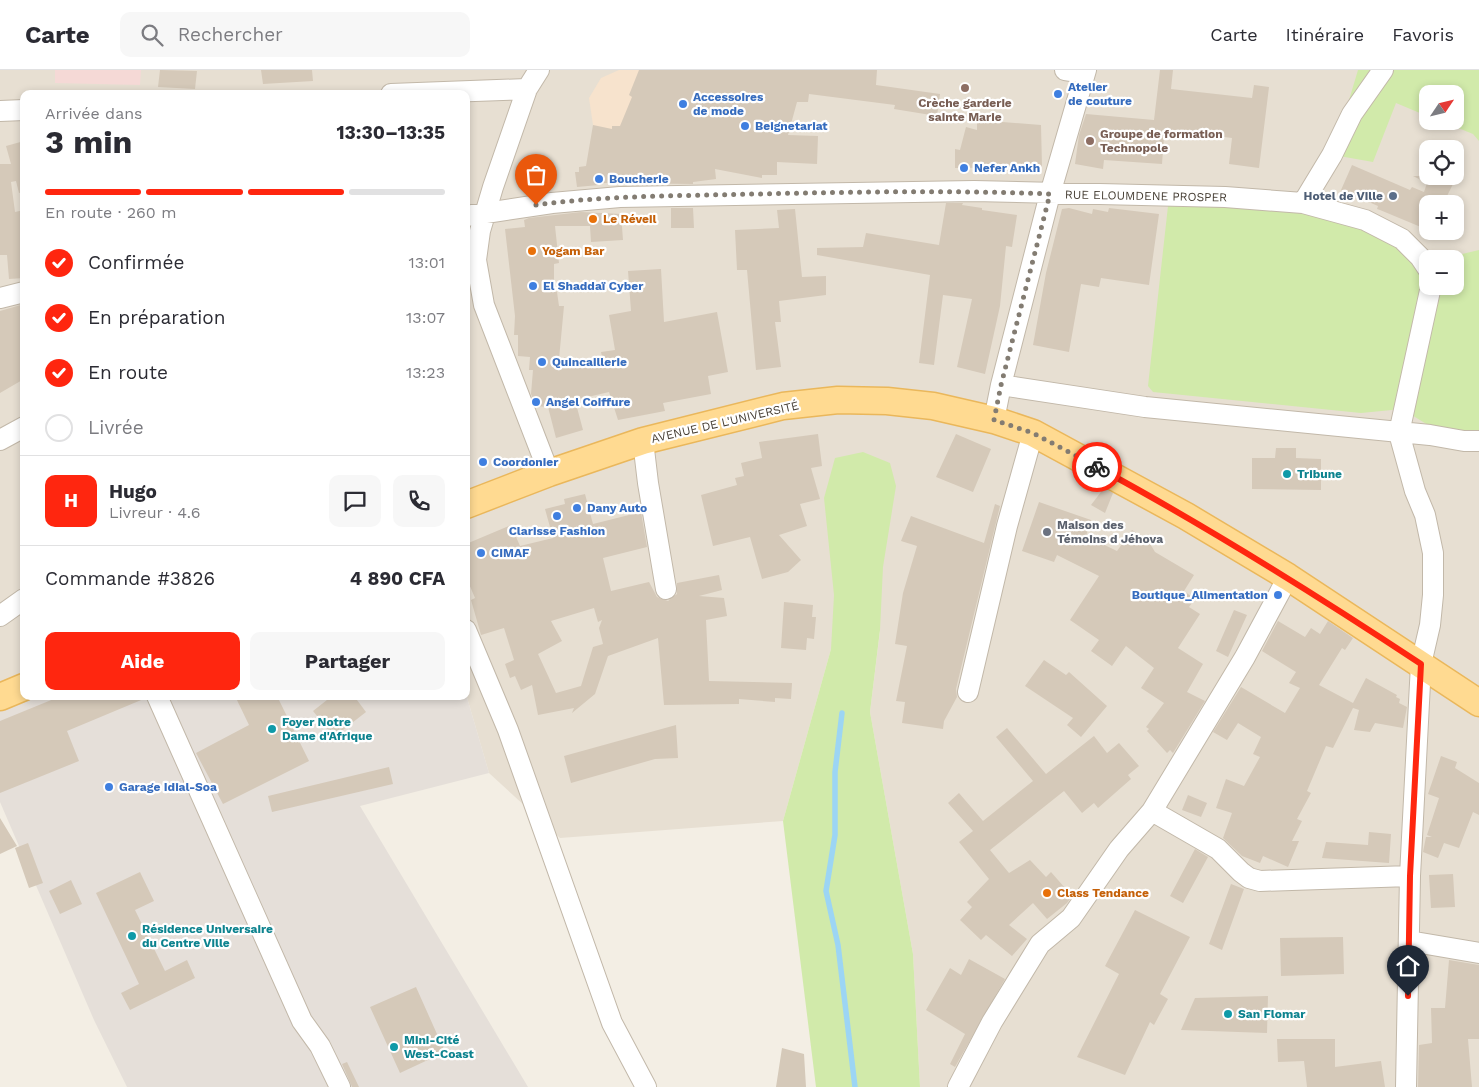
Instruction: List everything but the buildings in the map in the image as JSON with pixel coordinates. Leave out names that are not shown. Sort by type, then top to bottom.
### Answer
[{"type":"main road","name":"AVENUE DE L'UNIVERSITÉ","points":[[470,504],[549,473],[643,441],[783,406],[838,400],[887,401],[933,406],[994,420],[1033,433],[1186,516],[1288,578],[1479,703]]},
{"type":"main road","points":[[0,697],[20,689]]},
{"type":"street","points":[[539,70],[527,90],[476,214],[480,231],[476,260],[484,305],[549,473]]},
{"type":"street","points":[[994,420],[1001,385],[1050,194],[1085,71],[1065,70]]},
{"type":"street","points":[[1302,203],[1332,154],[1352,114],[1383,70]]},
{"type":"street","points":[[470,92],[527,90]]},
{"type":"street","points":[[0,111],[20,110]]},
{"type":"street","name":"RUE ELOUMDENE PROSPER","points":[[476,214],[620,197],[974,191],[1200,196],[1302,203],[1365,220],[1402,239],[1419,256]]},
{"type":"street","points":[[0,298],[20,293]]},
{"type":"street","points":[[1406,1087],[1410,876],[1421,664],[1430,625],[1433,595],[1433,553],[1425,515],[1415,491],[1400,433],[1429,295]]},
{"type":"street","points":[[1001,385],[1145,407],[1464,441],[1479,441]]},
{"type":"street","points":[[0,440],[20,429]]},
{"type":"street","points":[[968,692],[1003,544],[1033,433]]},
{"type":"street","points":[[643,441],[648,483],[666,589]]},
{"type":"street","points":[[958,1087],[992,1022],[1040,944],[1071,918],[1119,849],[1152,811],[1244,657],[1288,578]]},
{"type":"street","points":[[0,616],[20,602]]},
{"type":"street","points":[[470,640],[508,730],[612,1023],[646,1087]]},
{"type":"street","points":[[159,700],[302,1021],[320,1046],[340,1087]]},
{"type":"street","points":[[1152,811],[1218,849],[1241,872],[1249,878],[1260,881],[1410,876]]},
{"type":"street","points":[[1409,942],[1479,952]]},
{"type":"shaded area","points":[[0,70],[1479,70],[1479,1087],[920,1087],[913,954],[870,712],[880,631],[831,649],[783,821],[560,838],[489,773],[468,700],[470,700],[470,90],[20,90],[20,689],[0,697]]},
{"type":"shaded area","points":[[55,70],[141,70],[140,85],[55,83]]},
{"type":"shaded area","points":[[619,70],[737,70],[601,137],[593,125],[589,98],[601,78]]},
{"type":"shaded area","points":[[0,697],[20,697],[20,700],[468,700],[489,773],[360,806],[528,1087],[127,1087],[94,1020],[0,802]]},
{"type":"green space","points":[[1358,70],[1479,70],[1479,141],[1473,134],[1463,130],[1464,85],[1419,85],[1419,113],[1396,103],[1373,162],[1339,156],[1340,130]]},
{"type":"green space","points":[[1199,192],[1313,200],[1419,254],[1419,295],[1464,295],[1464,254],[1479,250],[1479,440],[1428,425],[1402,409],[1361,413],[1153,392],[1148,386],[1168,206]]},
{"type":"green space","points":[[863,452],[890,463],[896,486],[883,567],[880,630],[870,712],[913,954],[920,1087],[816,1087],[783,821],[831,649],[834,595],[824,498],[835,458]]},
{"type":"waterway","points":[[842,713],[835,772],[835,835],[826,891],[838,945],[855,1087]]},
{"type":"way so far","points":[[536,205],[620,197],[850,192],[974,191],[1050,194],[1001,385],[994,420],[1033,433],[1097,467]]},
{"type":"place","name":"Crèche garderie sainte Marie","points":[[965,88]]},
{"type":"place","name":"Atelier de couture","points":[[1058,94]]},
{"type":"place","name":"Accessoires de mode","points":[[683,104]]},
{"type":"place","name":"Beignetariat","points":[[745,126]]},
{"type":"place","name":"Groupe de formation Technopole","points":[[1090,141]]},
{"type":"place","name":"Nefer Ankh","points":[[964,168]]},
{"type":"place","name":"Boucherie","points":[[599,179]]},
{"type":"place","name":"Hotel de Ville","points":[[1393,196]]},
{"type":"place","name":"Le Réveil","points":[[593,219]]},
{"type":"place","name":"Yogam Bar","points":[[532,251]]},
{"type":"place","name":"El Shaddaï Cyber","points":[[533,286]]},
{"type":"place","name":"Quincaillerie","points":[[542,362]]},
{"type":"place","name":"Angel Coiffure","points":[[536,402]]},
{"type":"place","name":"Coordonier","points":[[483,462]]},
{"type":"place","name":"Tribune","points":[[1287,474]]},
{"type":"place","name":"Dany Auto","points":[[577,508]]},
{"type":"place","name":"Clarisse Fashion","points":[[557,516]]},
{"type":"place","name":"Maison des Témoins d Jéhova","points":[[1047,532]]},
{"type":"place","name":"CIMAF","points":[[481,553]]},
{"type":"place","name":"Boutique_Alimentation","points":[[1278,595]]},
{"type":"place","name":"Foyer Notre Dame d'Afrique","points":[[272,729]]},
{"type":"place","name":"Garage Idial-Soa","points":[[109,787]]},
{"type":"place","name":"Class Tendance","points":[[1047,893]]},
{"type":"place","name":"Résidence Universaire du Centre Ville","points":[[132,936]]},
{"type":"place","name":"San Flomar","points":[[1228,1014]]},
{"type":"place","name":"Mini-Cité West-Coast","points":[[394,1047]]},
{"type":"route","points":[[1097,467],[1186,516],[1254,557],[1421,664],[1410,876],[1408,996]]}]
